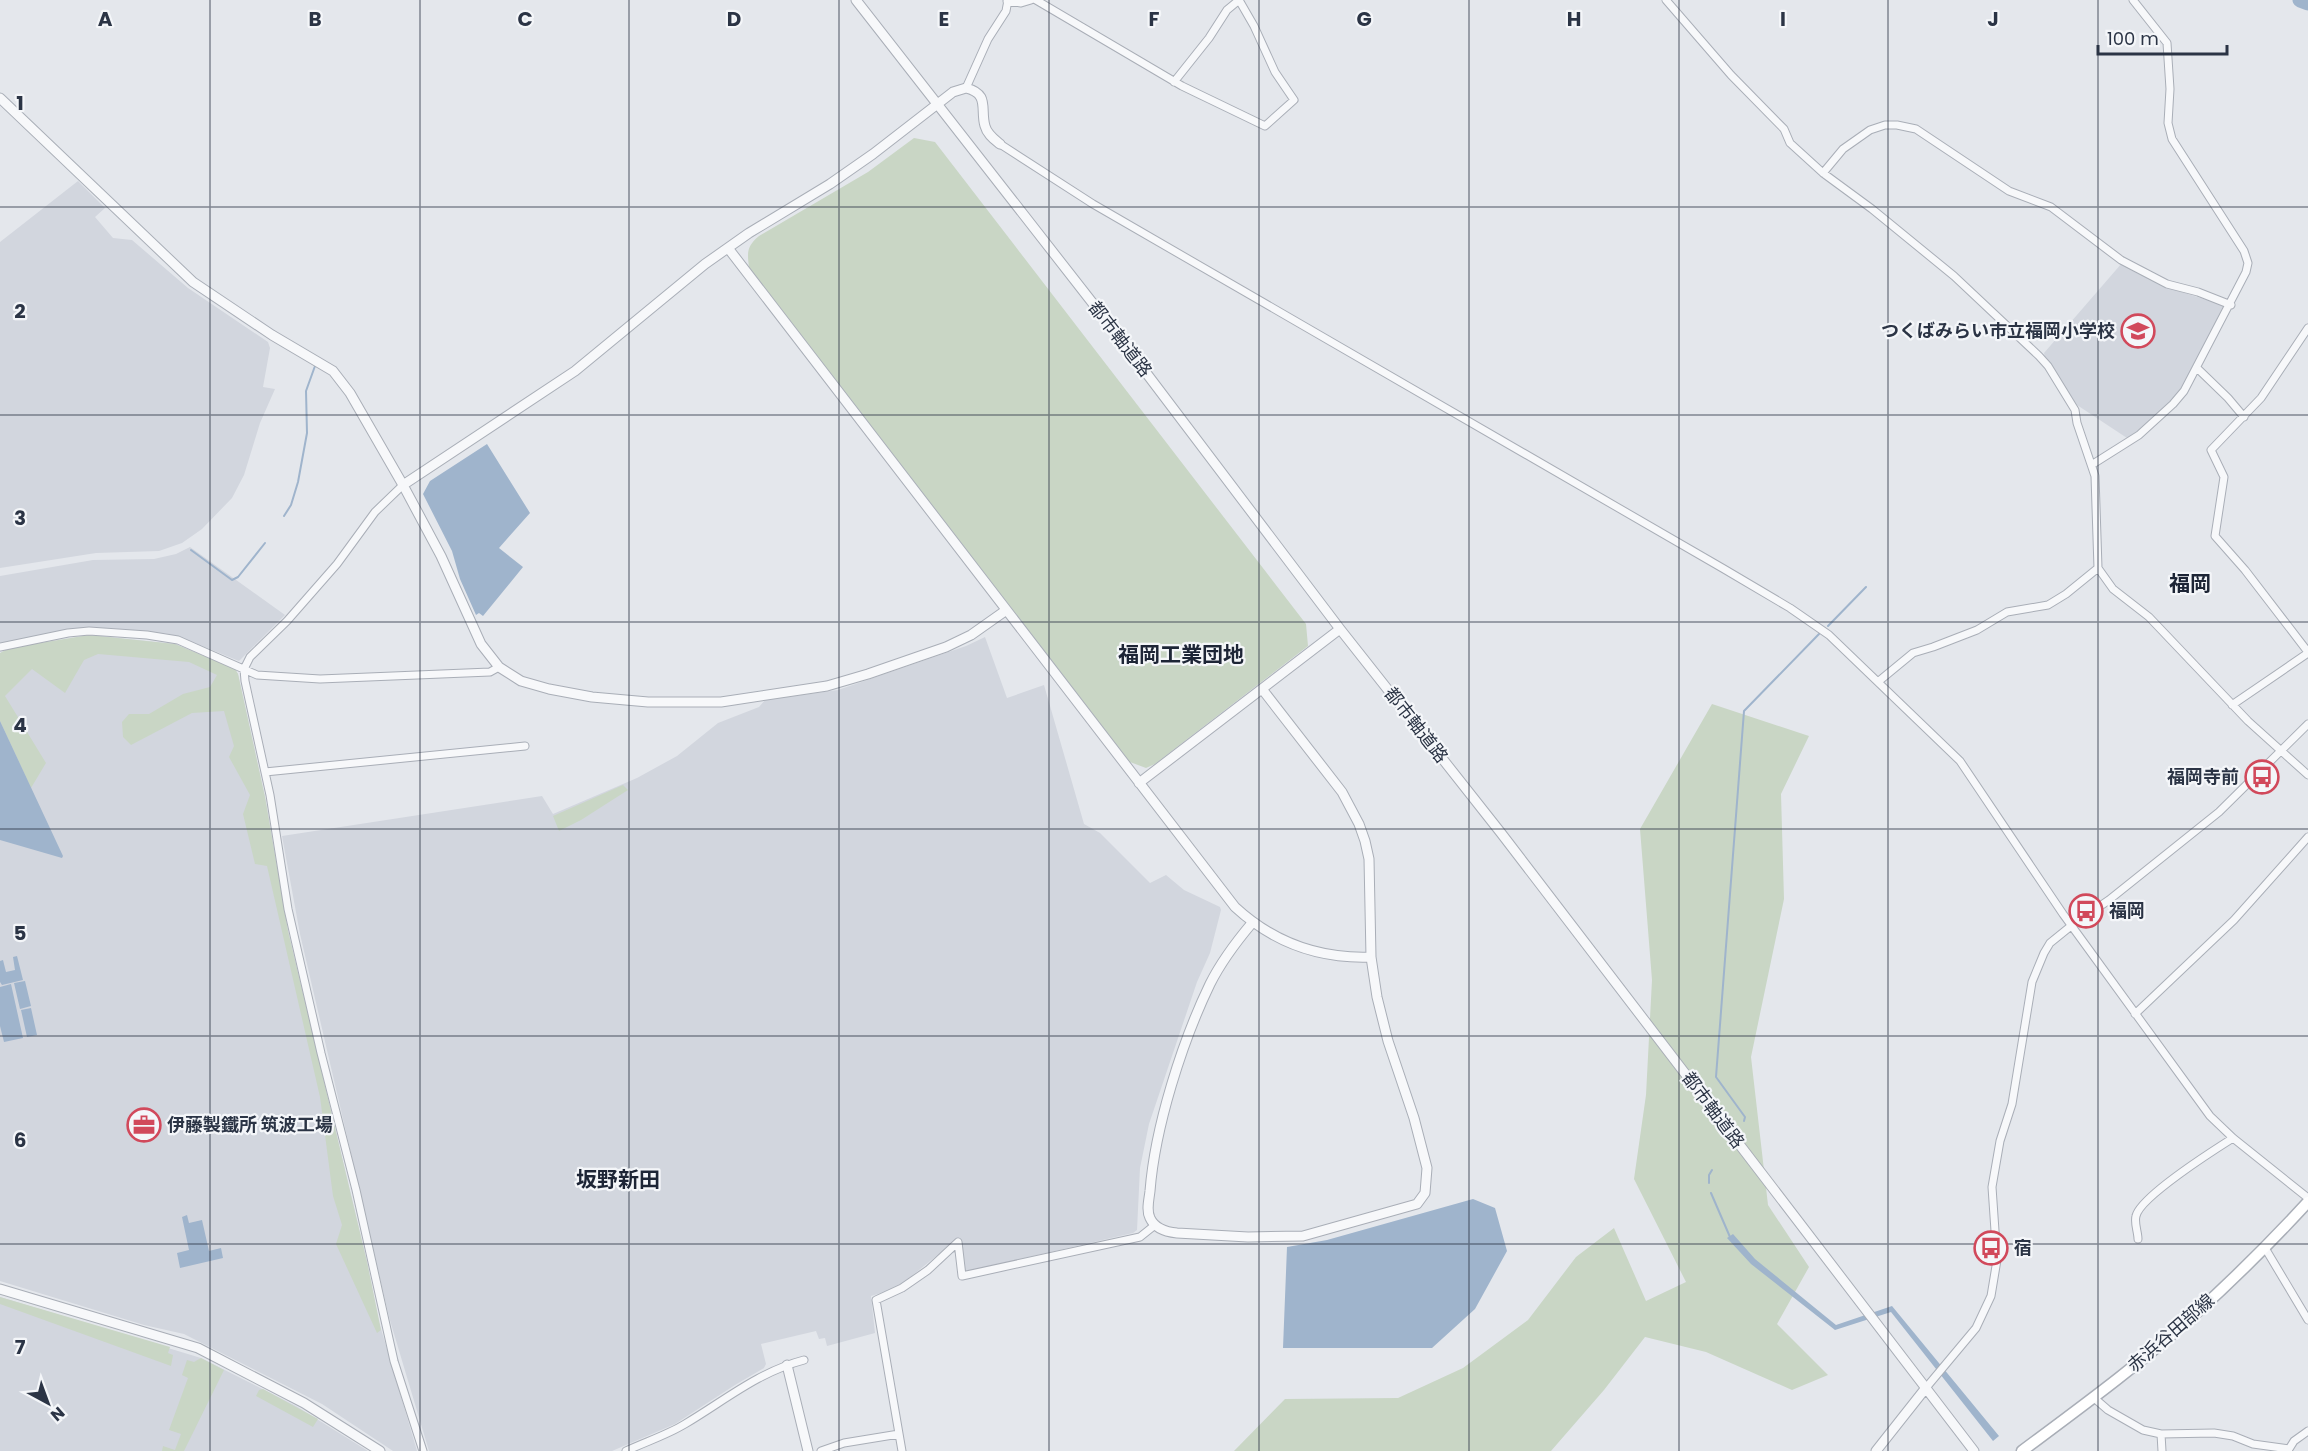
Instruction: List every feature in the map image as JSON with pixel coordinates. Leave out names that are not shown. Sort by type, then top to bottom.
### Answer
[{"type":"main road","name":"赤浜谷田部線","points":[[2022,1451],[2094,1397],[2193,1315],[2265,1248],[2308,1200]]},
{"type":"street","name":"都市軸道路","points":[[856,0],[1116,333],[1340,628],[1501,833],[1974,1451]]},
{"type":"street","points":[[966,88],[988,39],[1006,11],[1007,1],[1021,3],[1031,0]]},
{"type":"street","points":[[1036,0],[1174,82],[1264,126],[1294,100],[1275,72],[1239,0],[1227,10],[1209,38],[1174,82]]},
{"type":"street","points":[[1666,0],[1731,75],[1784,129],[1790,143],[1823,173],[1872,209],[1954,276],[2048,366],[2075,410],[2077,423],[2093,464],[2098,568],[2113,589],[2149,617],[2232,705],[2308,775]]},
{"type":"street","points":[[2093,464],[2139,435],[2184,391],[2246,272],[2246,257],[2208,193],[2172,139],[2168,123],[2170,88],[2167,43],[2133,0]]},
{"type":"street","points":[[423,1451],[394,1360],[356,1190],[288,909],[277,831],[244,669],[250,657],[287,621],[337,564],[375,512],[403,485],[575,371],[705,264],[830,184],[953,92],[966,88],[978,93],[983,102],[985,127],[991,136],[1093,204],[1790,608],[1828,634],[1960,761],[2072,926],[2211,1116],[2233,1138],[2308,1200]]},
{"type":"street","points":[[0,98],[193,282],[272,335],[333,371],[350,393],[403,485],[441,556],[481,644],[500,667],[516,678],[535,686],[592,697],[648,702],[721,702],[827,686],[868,674],[946,647],[971,635],[1005,611]]},
{"type":"street","points":[[1823,173],[1842,149],[1870,130],[1897,125],[1916,129],[2009,191],[2051,207],[2121,260],[2167,284],[2198,292],[2230,305]]},
{"type":"street","points":[[728,248],[1005,611],[1235,907],[1252,923],[1277,938],[1319,954],[1371,957]]},
{"type":"street","points":[[2232,705],[2308,652],[2245,570],[2215,536],[2224,477],[2211,450],[2261,398],[2308,328]]},
{"type":"street","points":[[2197,368],[2244,417]]},
{"type":"street","points":[[1879,681],[1913,653],[1977,630],[2007,612],[2048,605],[2066,594],[2098,568]]},
{"type":"street","points":[[1139,783],[1340,628]]},
{"type":"street","points":[[0,647],[89,631],[147,635],[178,640],[257,675],[320,680],[490,672],[500,667]]},
{"type":"street","points":[[1252,923],[1224,960],[1203,999],[1166,1104],[1150,1183],[1148,1211],[1155,1225],[1167,1232],[1177,1233],[1248,1237],[1303,1236],[1412,1206],[1422,1199],[1428,1176],[1427,1168],[1377,997],[1371,957],[1369,859],[1359,824],[1342,792],[1262,689]]},
{"type":"street","points":[[1876,1451],[1976,1328],[1991,1296],[1997,1260],[1992,1187],[2000,1141],[2012,1104],[2032,982],[2038,964],[2050,943],[2109,900],[2193,833],[2308,724]]},
{"type":"street","points":[[265,772],[525,746]]},
{"type":"street","points":[[2135,1014],[2234,920],[2308,837]]},
{"type":"street","points":[[2138,1239],[2136,1216],[2143,1205],[2163,1187],[2233,1138]]},
{"type":"street","points":[[902,1451],[876,1300],[902,1288],[928,1270],[958,1242],[962,1276],[1140,1237],[1155,1225]]},
{"type":"street","points":[[2265,1248],[2308,1320]]},
{"type":"street","points":[[0,1289],[198,1348],[304,1403],[380,1451]]},
{"type":"street","points":[[626,1451],[683,1425],[740,1388],[787,1365],[804,1360]]},
{"type":"street","points":[[787,1365],[808,1451]]},
{"type":"street","points":[[2094,1397],[2108,1410],[2133,1426],[2161,1434],[2214,1433],[2233,1436],[2253,1444],[2289,1450],[2294,1442],[2308,1431]]},
{"type":"street","points":[[820,1451],[844,1443],[899,1434]]},
{"type":"street","points":[[2161,1434],[2162,1451]]},
{"type":"shaded area","points":[[78,181],[105,208],[95,217],[113,238],[132,240],[188,288],[268,342],[270,348],[263,387],[275,389],[260,423],[244,475],[232,498],[202,529],[182,543],[159,551],[96,553],[0,568],[0,242]]},
{"type":"shaded area","name":"つくばみらい市立福岡小学校","points":[[2122,263],[2175,290],[2223,305],[2225,308],[2185,384],[2173,400],[2149,423],[2127,438],[2077,405],[2045,358],[2044,353]]},
{"type":"shaded area","points":[[190,547],[285,615],[239,661],[169,634],[133,630],[91,627],[0,643],[0,576],[93,560],[154,559],[176,554]]},
{"type":"shaded area","points":[[89,635],[175,644],[235,669],[238,674],[265,797],[288,931],[367,1262],[379,1322],[417,1451],[393,1451],[322,1404],[184,1334],[144,1325],[0,1281],[0,653]]},
{"type":"shaded area","points":[[985,637],[1007,698],[1044,685],[1084,824],[1100,833],[1150,883],[1166,875],[1184,890],[1220,907],[1221,910],[1210,953],[1197,982],[1149,1124],[1140,1168],[1137,1230],[1133,1233],[964,1272],[958,1253],[940,1253],[897,1288],[871,1296],[875,1333],[827,1346],[825,1338],[819,1339],[816,1331],[761,1344],[766,1364],[764,1368],[675,1424],[612,1451],[429,1451],[389,1317],[300,934],[282,836],[542,796],[553,814],[637,778],[677,756],[718,723],[759,707],[765,700],[838,690],[966,646]]},
{"type":"shaded area","points":[[0,1297],[201,1358],[296,1406],[368,1451],[0,1451]]},
{"type":"green space","points":[[914,138],[935,142],[1306,624],[1308,646],[1155,764],[1146,768],[1130,762],[749,267],[749,250],[759,236],[868,172]]},
{"type":"green space","points":[[89,635],[175,644],[235,669],[238,674],[265,797],[288,931],[367,1262],[381,1330],[377,1333],[336,1244],[342,1225],[333,1196],[320,1097],[267,866],[255,864],[243,814],[250,795],[229,757],[234,746],[224,711],[192,713],[131,745],[123,737],[122,722],[129,714],[149,714],[183,694],[210,687],[217,675],[189,662],[98,654],[84,660],[65,693],[32,669],[5,696],[46,763],[31,788],[0,721],[0,653],[9,648]]},
{"type":"green space","points":[[1712,704],[1809,736],[1781,794],[1784,899],[1751,1057],[1768,1205],[1809,1267],[1777,1324],[1828,1375],[1792,1390],[1706,1352],[1645,1337],[1604,1390],[1551,1451],[1234,1451],[1285,1399],[1398,1398],[1463,1368],[1528,1320],[1576,1257],[1614,1228],[1646,1301],[1686,1282],[1634,1179],[1646,1095],[1652,980],[1640,829]]},
{"type":"green space","points":[[623,785],[628,790],[559,831],[553,816]]},
{"type":"green space","points":[[0,1297],[170,1347],[168,1353],[173,1355],[171,1366],[0,1304]]},
{"type":"green space","points":[[201,1358],[224,1370],[184,1451],[162,1451],[163,1446],[175,1450],[181,1434],[169,1430],[188,1378],[182,1375],[187,1360],[194,1362]]},
{"type":"green space","points":[[263,1389],[318,1419],[313,1427],[256,1396],[259,1390]]},
{"type":"water","points":[[487,444],[530,513],[499,548],[523,567],[483,616],[479,613],[476,615],[460,579],[452,551],[423,494],[430,481]]},
{"type":"water","points":[[0,721],[63,856],[62,858],[0,840]]},
{"type":"water","points":[[17,956],[23,980],[2,985],[0,961],[3,960],[6,972],[15,970],[13,957]]},
{"type":"water","points":[[25,981],[31,1006],[20,1009],[14,983]]},
{"type":"water","points":[[11,984],[23,1038],[4,1042],[0,1026],[0,987]]},
{"type":"water","points":[[31,1008],[37,1035],[27,1037],[21,1010]]},
{"type":"water","points":[[1473,1199],[1495,1208],[1507,1251],[1475,1309],[1432,1348],[1283,1348],[1287,1247],[1327,1240]]},
{"type":"water","points":[[187,1215],[189,1223],[202,1220],[209,1251],[221,1248],[223,1258],[180,1268],[177,1253],[189,1250],[182,1217]]},
{"type":"water","points":[[1733,1234],[1755,1259],[1836,1325],[1892,1306],[1999,1436],[1993,1441],[1891,1312],[1835,1330],[1751,1264],[1727,1238]]},
{"type":"waterway","points":[[2300,0],[2308,3]]},
{"type":"waterway","points":[[284,516],[291,505],[298,482],[307,433],[306,391],[315,366]]},
{"type":"waterway","points":[[191,550],[232,580],[238,577],[265,543]]},
{"type":"waterway","points":[[1828,626],[1866,587]]},
{"type":"waterway","points":[[1744,1121],[1745,1117],[1716,1077],[1744,711],[1819,634]]},
{"type":"waterway","points":[[1709,1183],[1712,1170]]},
{"type":"waterway","points":[[1711,1193],[1730,1237]]},
{"type":"place","name":"つくばみらい市立福岡小学校","points":[[2138,331]]},
{"type":"place","name":"福岡寺前","points":[[2262,777]]},
{"type":"place","name":"福岡","points":[[2086,911]]},
{"type":"place","name":"伊藤製鐵所 筑波工場","points":[[144,1125]]},
{"type":"place","name":"宿","points":[[1991,1248]]},
{"type":"district","name":"福岡","points":[[2190,584]]},
{"type":"district","name":"福岡工業団地","points":[[1181,655]]},
{"type":"district","name":"坂野新田","points":[[618,1180]]}]
